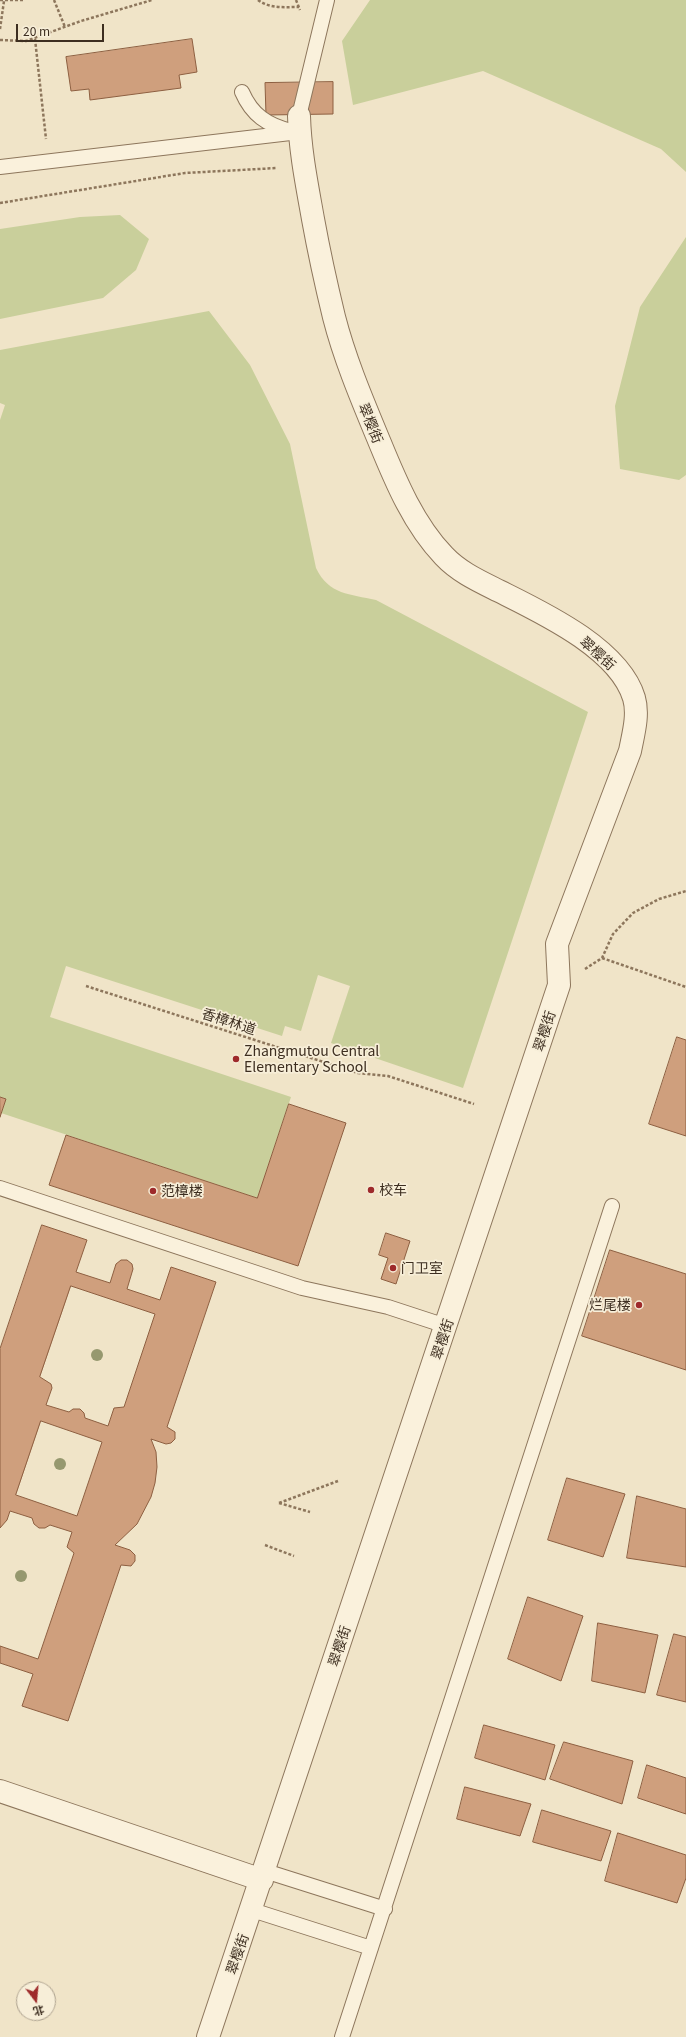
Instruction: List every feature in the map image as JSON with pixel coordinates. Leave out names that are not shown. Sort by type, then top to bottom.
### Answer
[{"type":"street","name":"翠樱街","points":[[208,2037],[252,1910],[559,985],[557,944],[630,751],[636,725],[634,699],[624,679],[611,662],[591,644],[553,619],[462,572],[444,556],[410,508],[392,472],[347,358],[334,318],[303,166],[299,124]]},
{"type":"street","points":[[0,1791],[263,1875]]},
{"type":"lane","points":[[299,124],[327,0]]},
{"type":"lane","points":[[323,15],[334,0]]},
{"type":"lane","points":[[242,92],[248,105],[261,119],[280,128],[299,124]]},
{"type":"lane","points":[[0,167],[299,124]]},
{"type":"lane","points":[[0,1188],[302,1288],[388,1307],[446,1326]]},
{"type":"lane","points":[[342,2037],[385,1909],[612,1206]]},
{"type":"lane","points":[[263,1875],[385,1909]]},
{"type":"lane","points":[[252,1910],[371,1948]]},
{"type":"path","points":[[0,0],[23,0]]},
{"type":"path","points":[[54,0],[65,27]]},
{"type":"path","points":[[0,40],[16,42],[35,39],[65,27],[150,0]]},
{"type":"path","points":[[258,0],[266,5],[299,7],[296,0]]},
{"type":"path","points":[[0,29],[4,1]]},
{"type":"path","points":[[35,39],[49,161]]},
{"type":"path","points":[[0,203],[185,173],[303,166]]},
{"type":"path","points":[[559,985],[602,958],[613,934],[632,913],[659,899],[686,891]]},
{"type":"path","points":[[602,958],[686,987]]},
{"type":"path","name":"香樟林道","points":[[86,986],[358,1073],[388,1076],[474,1104]]},
{"type":"path","points":[[310,1512],[279,1503],[338,1481]]},
{"type":"path","points":[[265,1545],[294,1556]]},
{"type":"green space","points":[[370,0],[686,0],[686,172],[661,149],[483,71],[353,105],[342,41]]},
{"type":"green space","points":[[120,215],[149,239],[136,270],[103,298],[0,319],[0,229],[80,217]]},
{"type":"green space","points":[[686,237],[686,475],[679,480],[620,469],[615,406],[640,307]]},
{"type":"green space","points":[[209,311],[250,365],[290,444],[316,568],[327,584],[341,592],[376,600],[588,712],[463,1088],[331,1043],[350,986],[318,975],[301,1031],[285,1026],[282,1036],[66,966],[50,1017],[291,1097],[257,1198],[1,1113],[6,1099],[0,1097],[0,420],[5,405],[0,403],[0,350]]},
{"type":"building","points":[[192,39],[197,72],[179,75],[181,88],[90,100],[89,89],[71,91],[66,57]]},
{"type":"building","points":[[333,82],[333,114],[266,115],[265,83]]},
{"type":"building","points":[[677,1037],[686,1040],[686,1136],[649,1124]]},
{"type":"building","points":[[0,1097],[6,1099],[0,1117]]},
{"type":"building","name":"范樟楼","points":[[289,1104],[346,1123],[298,1266],[49,1185],[66,1135],[257,1198]]},
{"type":"building","points":[[42,1225],[87,1240],[76,1272],[110,1283],[116,1264],[121,1260],[127,1260],[132,1264],[133,1269],[127,1289],[160,1300],[171,1267],[216,1282],[167,1427],[175,1432],[175,1439],[171,1443],[166,1444],[151,1439],[156,1452],[157,1467],[151,1497],[137,1524],[115,1545],[130,1550],[135,1555],[135,1561],[131,1566],[121,1565],[68,1721],[22,1706],[33,1674],[0,1663],[0,1646],[38,1659],[74,1553],[67,1547],[72,1532],[50,1525],[45,1528],[39,1528],[34,1524],[32,1518],[10,1511],[7,1520],[0,1528],[0,1349]],"holes":[[[71,1286],[155,1314],[124,1407],[114,1408],[108,1426],[85,1418],[84,1413],[80,1409],[73,1409],[69,1412],[46,1405],[52,1388],[51,1384],[40,1377]],[[41,1421],[102,1442],[77,1516],[16,1495]]]},
{"type":"building","name":"门卫室","points":[[386,1233],[410,1241],[396,1284],[381,1279],[388,1258],[379,1255]]},
{"type":"building","name":"烂尾楼","points":[[610,1250],[686,1274],[686,1370],[582,1336]]},
{"type":"building","points":[[567,1478],[625,1494],[603,1557],[548,1540]]},
{"type":"building","points":[[637,1496],[686,1509],[686,1567],[627,1558]]},
{"type":"building","points":[[528,1597],[583,1616],[561,1681],[508,1659]]},
{"type":"building","points":[[598,1623],[658,1635],[645,1693],[592,1681]]},
{"type":"building","points":[[674,1634],[686,1637],[686,1702],[657,1695]]},
{"type":"building","points":[[484,1725],[555,1745],[545,1780],[475,1758]]},
{"type":"building","points":[[564,1742],[633,1761],[622,1804],[550,1779]]},
{"type":"building","points":[[647,1765],[686,1778],[686,1814],[638,1798]]},
{"type":"building","points":[[465,1787],[531,1804],[520,1836],[457,1819]]},
{"type":"building","points":[[542,1810],[611,1831],[601,1861],[533,1842]]},
{"type":"building","points":[[618,1833],[686,1855],[686,1878],[677,1903],[605,1881]]},
{"type":"place","name":"Zhangmutou Central Elementary School","points":[[236,1059]]},
{"type":"place","name":"校车","points":[[371,1190]]},
{"type":"place","name":"范樟楼","points":[[153,1191]]},
{"type":"place","name":"门卫室","points":[[393,1268]]},
{"type":"place","name":"烂尾楼","points":[[639,1305]]}]
